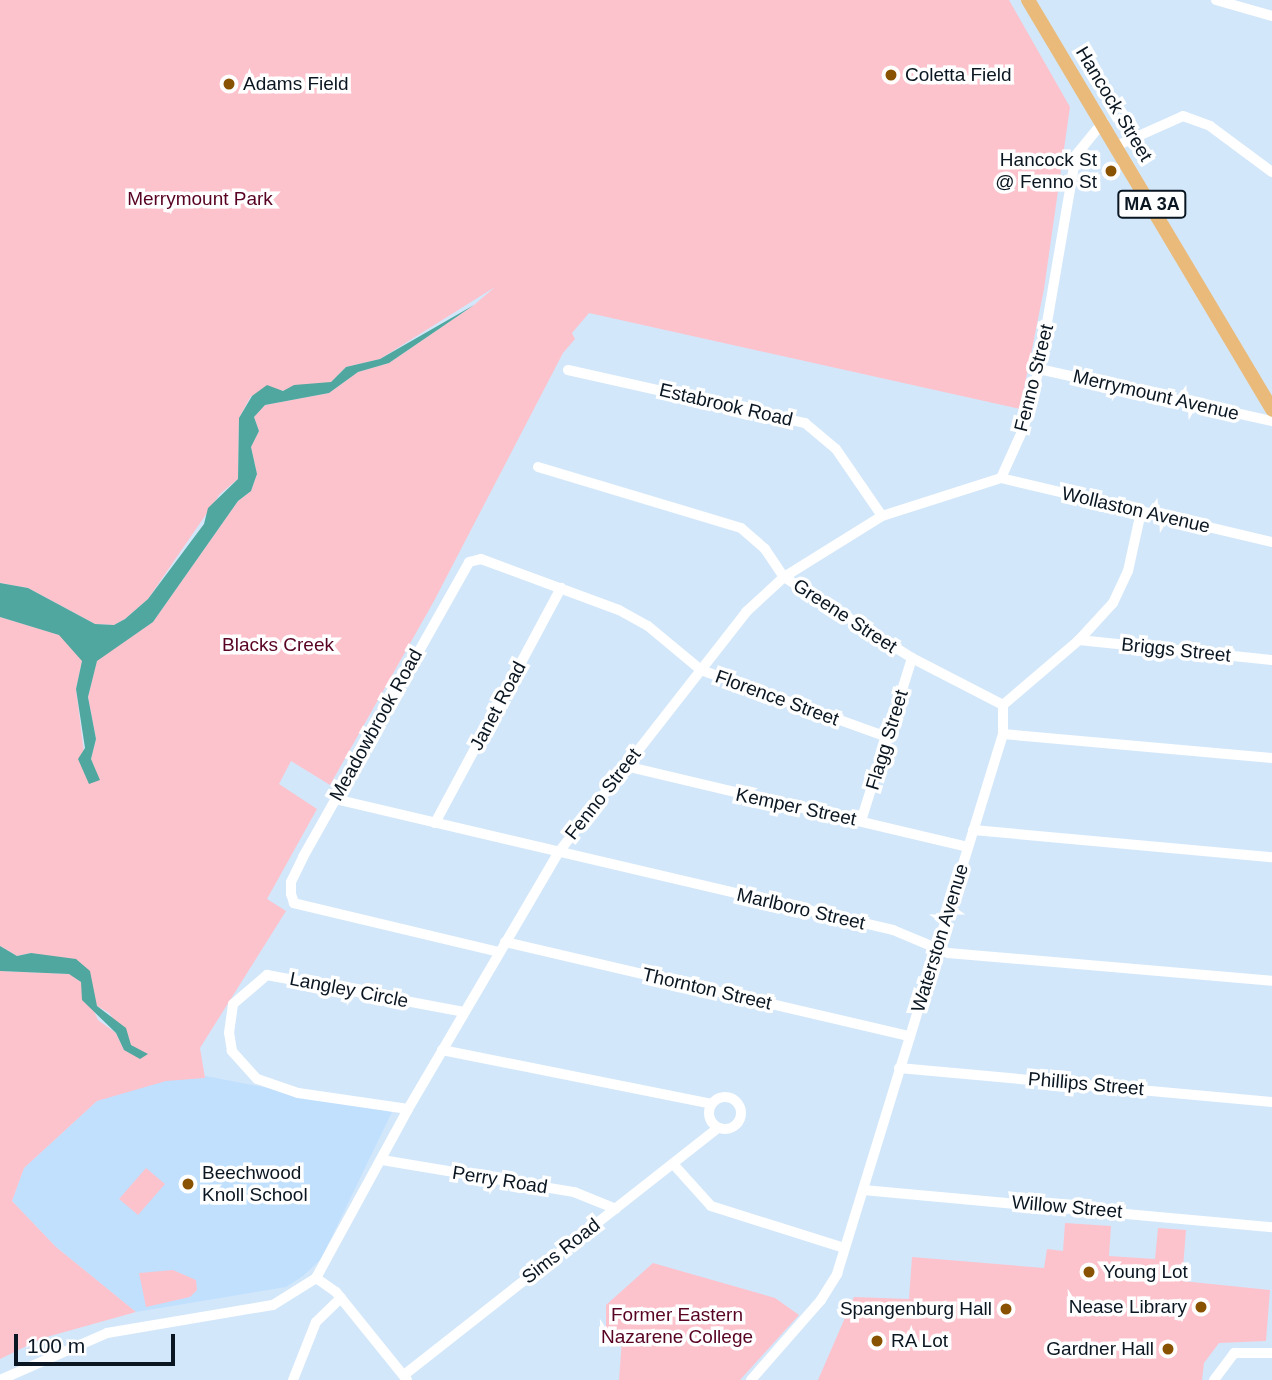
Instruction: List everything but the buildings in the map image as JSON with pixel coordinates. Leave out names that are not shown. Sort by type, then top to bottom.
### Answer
[{"type":"main road","name":"Hancock Street","points":[[1028,0],[1272,410]]},
{"type":"street","points":[[1216,0],[1272,16]]},
{"type":"street","points":[[1116,146],[1183,116],[1210,126],[1272,172]]},
{"type":"street","name":"Fenno Street","points":[[0,1380],[107,1333],[273,1305],[316,1278],[408,1109],[558,853],[746,612],[784,577],[882,516],[1001,478],[1024,427],[1039,369],[1076,155],[1103,122]]},
{"type":"street","name":"Merrymount Avenue","points":[[1039,369],[1272,421]]},
{"type":"street","name":"Estabrook Road","points":[[568,370],[805,423],[836,449],[882,516]]},
{"type":"street","name":"Greene Street","points":[[538,467],[741,528],[765,549],[784,577],[912,658],[1003,705]]},
{"type":"street","name":"Wollaston Avenue","points":[[1001,478],[1272,542]]},
{"type":"street","points":[[1003,705],[1079,640],[1113,603],[1128,571],[1141,512]]},
{"type":"street","name":"Florence Street","points":[[481,559],[561,588],[648,626],[701,670],[890,738]]},
{"type":"street","name":"Meadowbrook Road","points":[[294,903],[291,882],[335,799],[461,569],[481,559]]},
{"type":"street","name":"Janet Road","points":[[435,823],[561,588]]},
{"type":"street","name":"Briggs Street","points":[[1079,640],[1272,660]]},
{"type":"street","name":"Flagg Street","points":[[861,821],[890,738],[912,658]]},
{"type":"street","name":"Waterston Avenue","points":[[751,1380],[821,1300],[844,1248],[1003,733],[1003,705]]},
{"type":"street","points":[[1003,733],[1272,758]]},
{"type":"street","name":"Kemper Street","points":[[625,766],[968,846]]},
{"type":"street","name":"Marlboro Street","points":[[335,799],[893,930],[937,948],[1272,982]]},
{"type":"street","points":[[973,830],[1272,857]]},
{"type":"street","name":"Thornton Street","points":[[294,903],[910,1036]]},
{"type":"street","name":"Langley Circle","points":[[408,1109],[298,1093],[257,1079],[232,1051],[229,1034],[233,1004],[267,975],[464,1012]]},
{"type":"street","name":"Sims Road","points":[[406,1378],[616,1209],[675,1166],[718,1128],[735,1127],[742,1115],[741,1107],[731,1097],[712,1104],[442,1051]]},
{"type":"street","name":"Phillips Street","points":[[900,1068],[1272,1102]]},
{"type":"street","points":[[712,1104],[709,1115],[718,1128]]},
{"type":"street","name":"Perry Road","points":[[382,1160],[574,1192],[616,1209]]},
{"type":"street","points":[[675,1166],[711,1206],[844,1248]]},
{"type":"street","name":"Willow Street","points":[[863,1190],[1272,1227]]},
{"type":"street","points":[[316,1278],[341,1298],[406,1378]]},
{"type":"street","points":[[293,1380],[316,1322],[341,1298]]},
{"type":"street","points":[[1214,1380],[1234,1353],[1272,1353]]},
{"type":"shaded area","points":[[474,305],[389,363],[358,372],[329,393],[265,405],[254,417],[259,431],[251,447],[257,474],[251,491],[238,501],[153,622],[97,661],[88,697],[96,739],[91,759],[100,780],[89,784],[78,759],[85,748],[76,689],[82,661],[59,635],[0,617],[0,583],[28,588],[95,624],[114,625],[125,619],[148,599],[204,524],[208,508],[238,479],[239,418],[252,396],[267,385],[283,391],[294,385],[331,382],[346,367],[380,359]]},
{"type":"shaded area","points":[[0,946],[17,956],[31,953],[76,959],[90,971],[97,1006],[126,1028],[131,1045],[148,1054],[140,1059],[124,1050],[116,1033],[82,1000],[81,982],[69,974],[0,971]]},
{"type":"shaded area","name":"Beechwood Knoll School","points":[[185,1072],[392,1112],[321,1259],[303,1276],[286,1287],[136,1312],[56,1247],[12,1201],[24,1168],[97,1101]]},
{"type":"green space","name":"Merrymount Park","points":[[0,0],[1009,0],[1070,107],[1044,289],[1020,409],[589,313],[572,333],[575,339],[563,353],[434,601],[330,785],[291,761],[279,784],[317,809],[267,899],[286,911],[200,1048],[205,1078],[166,1081],[97,1101],[24,1168],[12,1201],[56,1247],[136,1312],[43,1338],[0,1359],[0,971],[69,974],[31,953],[17,956],[0,946],[0,617],[60,635],[76,650],[82,661],[76,689],[84,753],[99,779],[91,759],[96,739],[88,697],[97,660],[153,622],[238,501],[251,491],[257,474],[251,447],[259,431],[254,417],[265,405],[329,393],[358,372],[389,363],[474,305],[495,287],[380,359],[346,367],[331,382],[251,396],[239,418],[238,479],[220,494],[148,599],[125,619],[114,625],[95,624],[28,588],[0,583]],"holes":[[[71,976],[90,986],[97,1006],[109,1013],[131,1045],[124,1050],[116,1033],[98,1020],[81,982]]]},
{"type":"green space","points":[[146,1168],[165,1184],[138,1215],[119,1199]]},
{"type":"green space","points":[[1065,1223],[1111,1226],[1109,1256],[1155,1259],[1158,1228],[1186,1230],[1182,1281],[1270,1290],[1266,1341],[1219,1343],[1204,1363],[1202,1380],[818,1380],[854,1297],[909,1299],[912,1257],[1044,1268],[1047,1249],[1063,1251]]},
{"type":"green space","name":"Former Eastern Nazarene College","points":[[653,1263],[775,1298],[799,1315],[740,1380],[619,1380],[622,1339],[606,1336],[606,1305]]},
{"type":"green space","points":[[173,1270],[196,1280],[197,1290],[190,1297],[146,1307],[139,1273]]},
{"type":"place","name":"Coletta Field","points":[[891,75]]},
{"type":"place","name":"Adams Field","points":[[229,84]]},
{"type":"place","name":"Hancock St @ Fenno St","points":[[1111,171]]},
{"type":"place","name":"Beechwood Knoll School","points":[[188,1184]]},
{"type":"place","name":"Young Lot","points":[[1089,1272]]},
{"type":"place","name":"Nease Library","points":[[1201,1307]]},
{"type":"place","name":"Spangenburg Hall","points":[[1006,1309]]},
{"type":"place","name":"RA Lot","points":[[877,1341]]},
{"type":"place","name":"Gardner Hall","points":[[1168,1349]]},
{"type":"park label","name":"Blacks Creek","points":[[278,645]]}]
